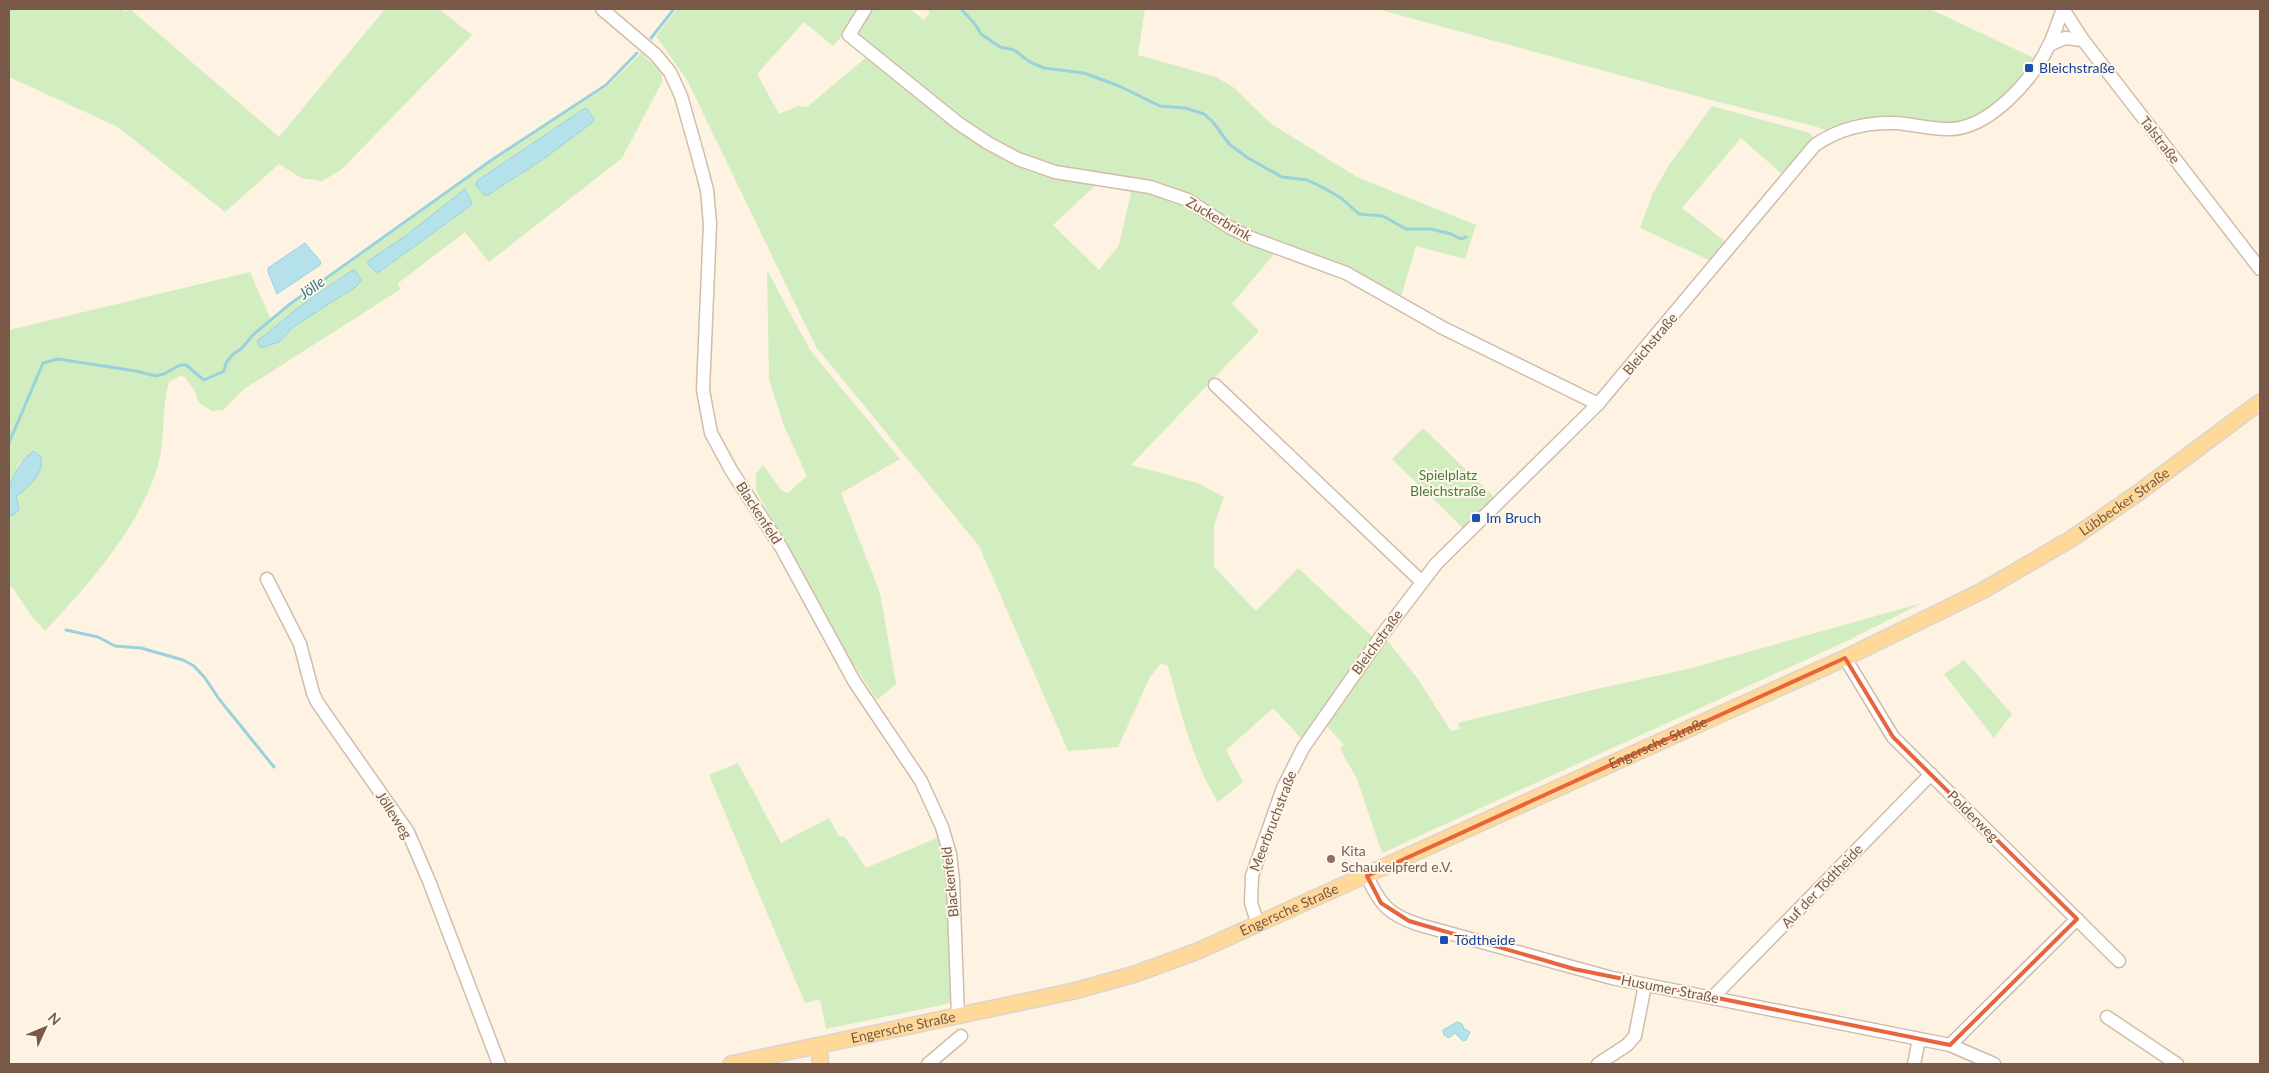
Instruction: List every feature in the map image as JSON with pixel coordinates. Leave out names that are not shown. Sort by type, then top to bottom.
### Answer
[{"type":"main road","name":"Lübbecker Straße","points":[[1982,591],[2071,538],[2138,494],[2260,402]]},
{"type":"main road","name":"Engersche Straße","points":[[731,1064],[1074,991],[1135,974],[1198,951],[1845,658],[1982,591]]},
{"type":"main road","points":[[818,1046],[821,1064]]},
{"type":"street","name":"Blackenfeld","points":[[602,9],[656,56],[670,72],[681,96],[707,190],[710,224],[703,398],[707,421],[717,446],[781,547],[854,681],[921,781],[942,827],[950,854],[953,881],[958,1016]]},
{"type":"street","name":"Zuckerbrink","points":[[865,9],[849,35],[958,123],[1018,159],[1055,172],[1150,186],[1188,200],[1206,210],[1229,227],[1251,238],[1346,273],[1444,328],[1598,404]]},
{"type":"street","name":"Bleichstraße","points":[[1303,748],[1382,634],[1436,564],[1598,404],[1815,145],[1823,139],[1846,130],[1868,125],[1894,123],[1948,129],[1975,124],[2007,102],[2041,59],[2063,9]]},
{"type":"street","name":"Talstraße","points":[[2063,9],[2083,40],[2260,269]]},
{"type":"street","points":[[2049,44],[2065,38],[2083,40]]},
{"type":"street","points":[[1215,385],[1422,582]]},
{"type":"street","name":"Jölleweg","points":[[267,579],[300,644],[317,702],[408,832],[429,880],[499,1064]]},
{"type":"street","name":"Polderweg","points":[[1845,658],[1893,737],[2119,961]]},
{"type":"street","name":"Meerbruchstraße","points":[[1258,925],[1251,903],[1252,876],[1283,788],[1303,748]]},
{"type":"street","name":"Auf der Tödtheide","points":[[1712,998],[1931,774]]},
{"type":"street","name":"Husumer Straße","points":[[1367,876],[1381,903],[1398,916],[1409,921],[1574,969],[1645,985],[1950,1045],[1994,1064]]},
{"type":"street","points":[[1950,1045],[2077,919]]},
{"type":"street","points":[[1598,1064],[1627,1045],[1635,1036],[1645,985]]},
{"type":"street","points":[[2107,1017],[2177,1064]]},
{"type":"street","points":[[928,1064],[961,1036]]},
{"type":"street","points":[[1914,1064],[1919,1039]]},
{"type":"highlighted area","points":[[1845,658],[1893,737],[2077,919],[1950,1045],[1574,969],[1409,921],[1381,903],[1367,876]]},
{"type":"green space","points":[[9,9],[121,9],[125,12],[130,9],[279,137],[385,9],[439,9],[472,35],[341,170],[322,181],[301,178],[279,164],[225,212],[118,127],[9,77]]},
{"type":"green space","points":[[677,9],[910,9],[924,20],[930,13],[927,9],[1145,9],[1138,55],[1216,77],[1233,87],[1270,123],[1357,177],[1476,225],[1465,259],[1416,246],[1400,300],[1286,248],[1274,254],[1232,304],[1259,331],[1131,465],[1198,483],[1224,497],[1214,525],[1214,567],[1256,611],[1298,568],[1375,639],[1302,739],[1273,708],[1226,750],[1243,782],[1218,802],[1194,753],[1168,666],[1161,663],[1150,677],[1118,747],[1068,751],[979,546],[816,347],[687,80],[656,36]],"holes":[[[804,22],[833,46],[845,33],[869,55],[807,107],[798,106],[779,114],[757,74]],[[1099,182],[1132,189],[1119,245],[1099,270],[1053,225]]]},
{"type":"green space","points":[[1377,9],[1930,9],[2036,59],[2009,94],[1997,105],[1960,125],[1899,120],[1829,132],[1817,127]]},
{"type":"green space","points":[[641,53],[662,72],[662,82],[622,158],[489,262],[465,232],[397,284],[401,289],[244,389],[223,410],[212,411],[199,403],[194,390],[185,377],[180,376],[169,382],[160,455],[150,488],[126,532],[111,554],[45,631],[30,614],[13,588],[9,587],[9,515],[16,496],[23,491],[27,457],[19,463],[9,486],[9,330],[250,272],[272,322],[291,305],[494,160],[608,86]]},
{"type":"green space","points":[[1712,106],[1810,133],[1815,140],[1783,175],[1741,138],[1682,208],[1727,243],[1711,261],[1640,228],[1652,195],[1669,165]]},
{"type":"green space","points":[[767,270],[810,350],[900,459],[841,493],[880,593],[896,684],[877,700],[840,644],[756,490],[756,474],[763,465],[782,491],[788,493],[807,476],[784,426],[769,380]]},
{"type":"green space","name":"Spielplatz Bleichstraße","points":[[1423,428],[1495,498],[1464,529],[1392,459]]},
{"type":"green space","points":[[1922,603],[1847,641],[1382,853],[1357,779],[1340,749],[1344,745],[1327,726],[1386,639],[1418,679],[1451,731],[1460,729],[1458,723],[1688,669]]},
{"type":"green space","points":[[1964,660],[2012,714],[1994,738],[1944,674]]},
{"type":"green space","points":[[738,763],[781,843],[829,818],[839,836],[845,837],[866,868],[939,837],[945,854],[952,1001],[947,1004],[826,1029],[820,999],[805,1003],[709,775]]},
{"type":"water","points":[[585,108],[594,119],[593,122],[545,158],[488,195],[484,195],[476,186],[477,181]]},
{"type":"water","points":[[465,189],[472,203],[470,206],[379,272],[376,272],[368,264],[368,261],[408,234]]},
{"type":"water","points":[[305,243],[321,262],[320,265],[277,294],[268,268]]},
{"type":"water","points":[[355,270],[361,280],[357,286],[293,327],[279,342],[261,348],[257,341],[303,304]]},
{"type":"water","points":[[34,451],[41,457],[40,469],[34,480],[16,496],[19,509],[10,516],[7,498],[12,480],[21,463]]},
{"type":"water","points":[[1457,1022],[1470,1032],[1466,1040],[1463,1041],[1455,1033],[1449,1038],[1444,1035],[1443,1030]]},
{"type":"waterway","name":"Jölle","points":[[651,38],[674,9]]},
{"type":"waterway","points":[[961,9],[975,24],[981,34],[1000,47],[1014,50],[1030,62],[1044,68],[1084,73],[1119,86],[1160,106],[1185,108],[1204,114],[1213,122],[1229,144],[1248,158],[1282,177],[1307,180],[1324,188],[1341,198],[1359,214],[1383,216],[1406,229],[1431,229],[1451,234],[1461,239],[1466,237]]},
{"type":"waterway","name":"Jölle","points":[[9,443],[43,363],[58,359],[136,371],[155,376],[164,374],[180,365],[186,365],[204,380],[224,371],[226,363],[233,354],[241,349],[254,334],[290,304],[493,159],[606,85],[637,53]]},
{"type":"waterway","points":[[66,630],[98,637],[115,646],[141,648],[183,660],[194,666],[274,767]]},
{"type":"place","name":"Bleichstraße","points":[[2029,68]]},
{"type":"place","name":"Im Bruch","points":[[1476,518]]},
{"type":"place","name":"Kita Schaukelpferd e.V.","points":[[1331,859]]},
{"type":"place","name":"Tödtheide","points":[[1444,940]]}]
